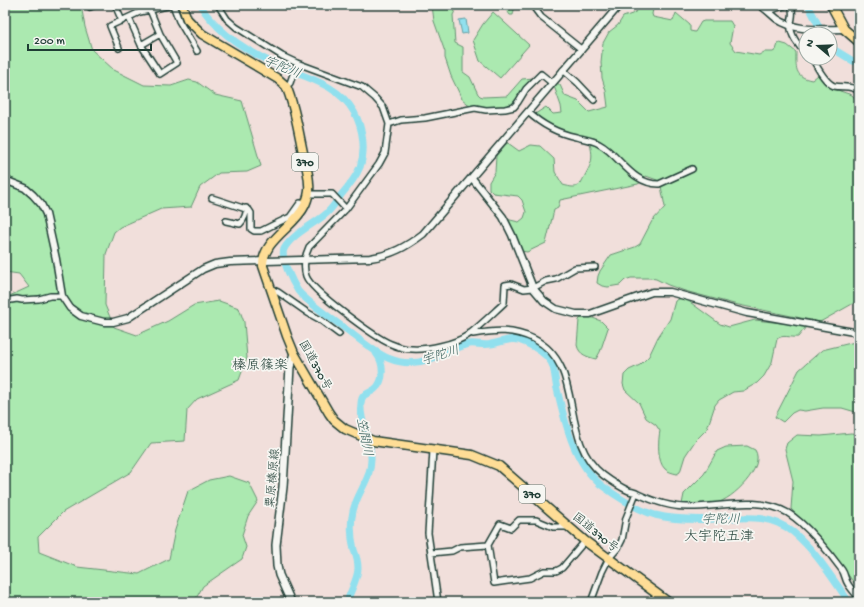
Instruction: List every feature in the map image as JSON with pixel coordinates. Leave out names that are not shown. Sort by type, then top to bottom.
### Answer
[{"type":"main road","points":[[182,5],[187,19],[202,34],[288,84]]},
{"type":"main road","points":[[831,5],[843,29],[859,42]]},
{"type":"main road","name":"370","points":[[267,261],[269,246],[295,220],[305,204],[309,194],[309,184],[302,145],[288,84]]},
{"type":"main road","name":"国道370号","points":[[267,261],[265,274],[294,353],[334,420],[345,429],[368,439],[472,455],[499,466],[585,541],[668,602]]},
{"type":"main road","name":"粟原榛原線","points":[[291,602],[279,576],[276,545],[284,487],[290,368],[294,353]]},
{"type":"street","points":[[114,5],[122,21]]},
{"type":"street","points":[[119,48],[110,26],[140,12],[172,5],[179,21],[197,51]]},
{"type":"street","points":[[218,5],[227,19],[236,27],[282,56],[297,64],[362,87],[383,107],[388,124],[385,153],[379,164],[346,207],[314,241],[306,253],[304,260],[306,278],[322,296],[379,338],[398,347],[413,349],[436,347],[455,342],[470,333],[504,303],[505,285],[511,284],[524,289],[533,288],[546,281],[556,279],[575,268],[595,267]]},
{"type":"street","points":[[532,5],[541,17],[581,49]]},
{"type":"street","points":[[5,180],[24,188],[41,204],[46,214],[62,296],[70,308],[81,316],[104,322],[113,322],[128,318],[203,268],[215,264],[230,262],[370,258],[383,256],[399,250],[423,234],[581,49],[621,5]]},
{"type":"street","points":[[760,5],[790,26],[805,29],[843,29]]},
{"type":"street","points":[[768,11],[787,5]]},
{"type":"street","points":[[791,5],[794,12],[790,26],[798,44]]},
{"type":"street","points":[[129,18],[141,45],[160,74],[177,63],[160,34],[150,10]]},
{"type":"street","points":[[141,45],[160,34]]},
{"type":"street","points":[[288,84],[297,64]]},
{"type":"street","points":[[817,66],[826,79],[834,86],[849,86],[859,91]]},
{"type":"street","points":[[563,70],[594,100]]},
{"type":"street","points":[[388,124],[401,120],[425,118],[475,108],[486,110],[514,107],[526,89],[541,74],[552,83]]},
{"type":"street","points":[[528,112],[550,129],[566,135],[599,143],[634,175],[646,182],[659,184],[692,169]]},
{"type":"street","points":[[472,178],[503,217],[512,235],[533,288],[544,301],[556,309],[576,314],[590,314],[652,292],[670,292],[747,313],[859,333]]},
{"type":"street","points":[[309,194],[332,194],[346,207]]},
{"type":"street","points":[[212,198],[250,210],[252,213],[251,229],[259,232],[290,217],[300,204],[305,204]]},
{"type":"street","points":[[226,221],[240,224],[243,222],[246,208]]},
{"type":"street","points":[[271,290],[278,292],[308,313],[320,319],[339,334]]},
{"type":"street","points":[[5,301],[62,296]]},
{"type":"street","points":[[470,333],[473,334],[492,330],[518,332],[541,343],[550,350],[558,360],[564,372],[570,393],[577,435],[584,450],[592,463],[601,473],[612,481],[646,498],[669,505],[687,507],[751,503],[768,506],[788,514],[810,532],[834,560],[843,572],[847,583],[859,598]]},
{"type":"street","points":[[432,450],[428,533],[438,602]]},
{"type":"street","points":[[591,602],[609,558],[618,548],[622,540],[628,513],[636,493]]},
{"type":"street","points":[[570,527],[553,527],[536,520],[519,520],[510,528],[500,524],[488,545],[494,582],[530,578],[544,572],[556,571],[562,568],[585,541]]},
{"type":"street","points":[[430,552],[452,551],[460,547],[488,545]]},
{"type":"green space","points":[[5,5],[81,5],[85,27],[92,50],[114,70],[144,85],[171,86],[189,80],[197,82],[215,95],[242,101],[261,166],[247,172],[219,173],[200,187],[191,207],[161,209],[120,227],[114,232],[106,254],[105,305],[114,327],[137,335],[168,321],[194,305],[219,301],[239,308],[244,322],[247,358],[239,380],[197,399],[187,410],[185,441],[151,443],[131,472],[63,512],[38,537],[39,552],[77,567],[139,574],[169,559],[175,530],[188,491],[209,480],[229,476],[249,483],[258,501],[248,516],[242,535],[246,547],[242,559],[203,586],[194,602],[5,602],[5,298],[29,287],[19,274],[5,272]]},
{"type":"green space","points":[[432,5],[463,5],[457,7],[453,15],[455,43],[463,47],[463,72],[470,77],[480,96],[507,96],[522,79],[534,78],[522,90],[515,103],[507,106],[472,107],[462,99],[451,76],[445,58],[445,52],[434,21]]},
{"type":"green space","points":[[503,5],[515,5],[513,15],[510,15]]},
{"type":"green space","points":[[640,5],[654,5],[652,14],[653,17],[673,21],[676,13],[690,25],[690,31],[695,32],[701,22],[704,21],[730,21],[733,26],[730,43],[736,51],[759,55],[764,52],[773,52],[780,43],[787,45],[796,52],[796,67],[799,74],[806,79],[812,80],[818,75],[840,91],[852,95],[859,103],[859,302],[854,303],[820,322],[734,304],[685,291],[650,278],[631,278],[625,280],[620,285],[608,287],[602,286],[597,283],[598,276],[611,255],[640,244],[652,221],[665,207],[660,181],[646,176],[643,181],[638,184],[560,200],[558,208],[554,210],[546,243],[527,252],[521,251],[506,219],[519,222],[524,218],[526,212],[522,200],[518,196],[493,193],[489,189],[489,182],[495,172],[496,156],[508,143],[519,151],[531,145],[540,146],[554,159],[555,172],[563,185],[575,187],[581,183],[590,166],[592,158],[589,140],[560,133],[535,114],[546,107],[553,114],[562,113],[554,86],[557,83],[560,85],[565,96],[578,101],[589,112],[608,107],[606,91],[602,78],[601,62],[603,43],[609,32],[618,25],[623,17],[637,11]]},
{"type":"green space","points":[[493,12],[529,45],[500,78],[480,61],[473,40]]},
{"type":"green space","points":[[681,298],[687,300],[720,324],[729,327],[755,320],[806,327],[798,337],[784,336],[777,339],[772,362],[764,376],[757,383],[743,391],[733,392],[719,400],[715,405],[707,429],[695,441],[685,456],[680,472],[677,474],[668,471],[662,466],[659,456],[660,431],[656,425],[646,418],[639,403],[625,390],[623,384],[624,375],[629,370],[640,365],[649,356],[658,337],[670,319],[675,301]]},
{"type":"green space","points":[[590,317],[601,321],[608,328],[600,352],[596,359],[582,353],[577,345],[579,320],[581,318]]},
{"type":"green space","points":[[859,341],[859,413],[842,408],[823,408],[805,411],[798,410],[792,413],[783,422],[775,417],[799,370],[822,350]]},
{"type":"green space","points":[[851,433],[859,434],[859,589],[820,539],[791,509],[793,481],[785,449],[787,443],[797,435],[821,436]]},
{"type":"green space","points":[[747,446],[755,450],[757,457],[756,465],[746,482],[723,501],[699,505],[682,504],[684,494],[704,474],[717,451],[726,447]]},
{"type":"water","points":[[466,19],[468,33],[462,34],[459,20]]},
{"type":"waterway","name":"宇陀川","points":[[201,5],[206,14],[218,27],[239,44],[279,66],[311,78],[331,88],[347,102],[360,125],[363,139],[363,153],[360,167],[356,174],[333,207],[292,239],[284,249],[283,253],[288,270],[302,296],[374,350],[393,360],[415,363],[469,344],[488,345],[508,340],[520,340],[535,347],[546,355],[551,362],[563,415],[572,441],[583,465],[591,476],[601,485],[627,502],[655,515],[678,519],[756,518],[766,519],[784,526],[801,539],[809,548],[849,602]]},
{"type":"waterway","points":[[808,5],[819,26]]},
{"type":"waterway","points":[[838,52],[853,61],[859,62]]},
{"type":"waterway","name":"笠間川","points":[[347,602],[357,576],[358,568],[352,535],[352,516],[355,504],[369,473],[371,460],[370,445],[362,418],[361,403],[364,395],[375,389],[382,376],[381,362],[376,353]]},
{"type":"district","name":"榛原篠楽","points":[[260,364]]},
{"type":"district","name":"大宇陀五津","points":[[719,535]]}]
